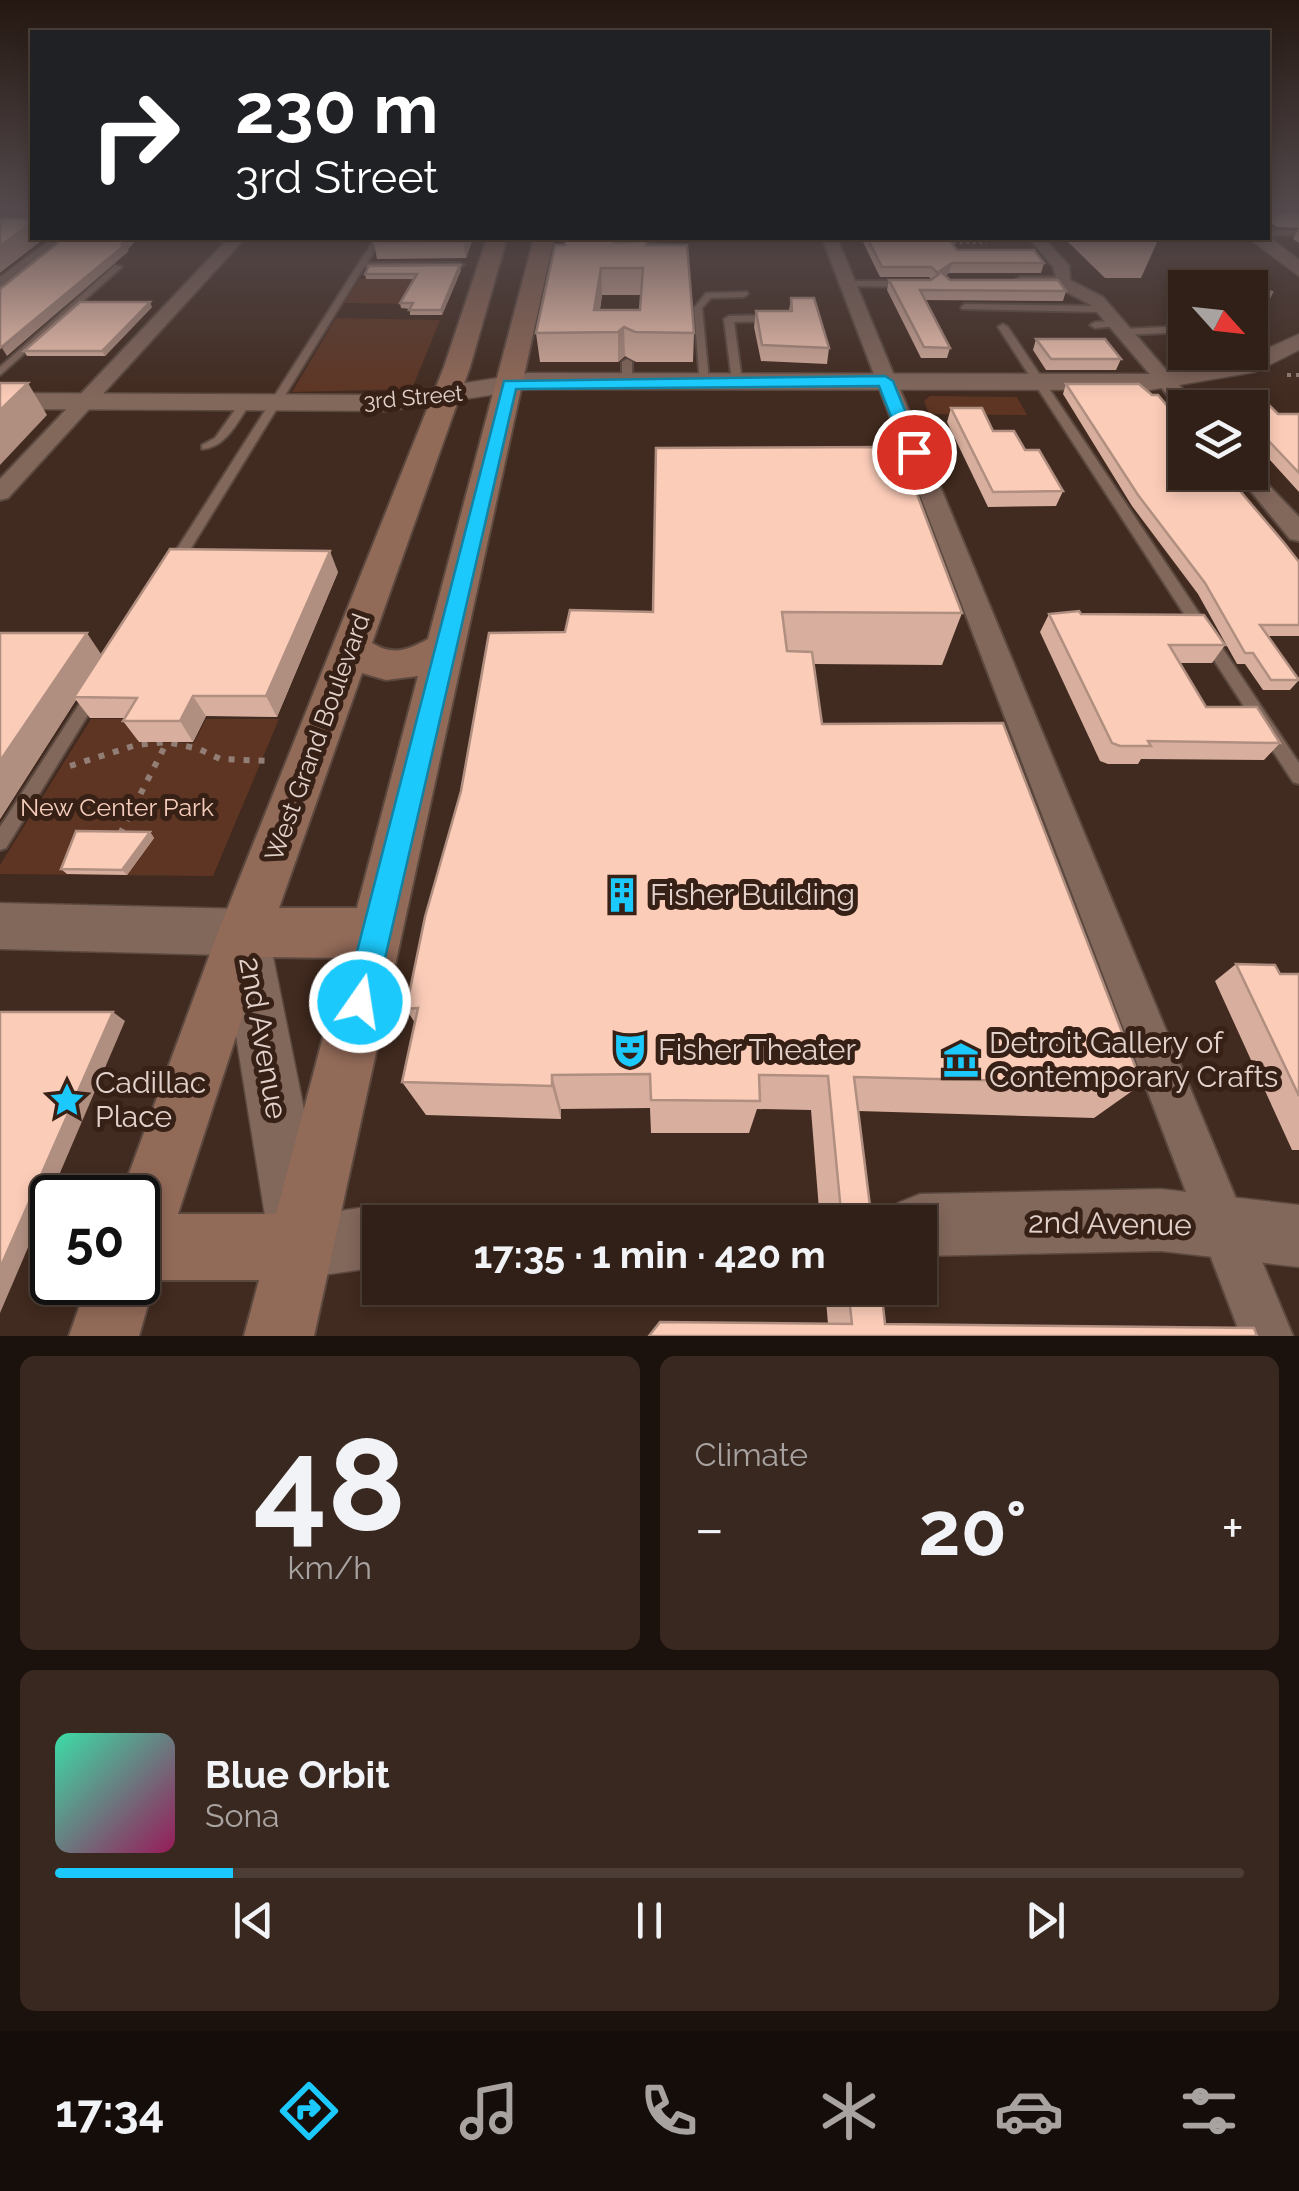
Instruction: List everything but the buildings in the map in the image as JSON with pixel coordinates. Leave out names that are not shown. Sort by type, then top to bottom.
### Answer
[{"type":"main road","name":"West Grand Boulevard","points":[[160,1175],[244,932],[445,397],[485,274]]},
{"type":"main road","points":[[279,1336],[536,274]]},
{"type":"main road","points":[[468,325],[492,332],[524,324]]},
{"type":"main road","points":[[414,479],[436,466],[457,463],[477,471],[486,480]]},
{"type":"main road","points":[[350,647],[365,660],[386,668],[406,667],[446,646]]},
{"type":"main road","points":[[244,932],[376,933]]},
{"type":"main road","points":[[160,1247],[301,1246]]},
{"type":"main road","points":[[104,1336],[114,1305]]},
{"type":"street","points":[[0,493],[195,274]]},
{"type":"street","points":[[843,274],[1266,1336]]},
{"type":"street","points":[[1060,282],[1063,274]]},
{"type":"street","points":[[1005,282],[1060,282],[1088,295],[1173,390]]},
{"type":"street","name":"3rd Street","points":[[0,401],[388,403],[509,384],[627,372],[704,381],[1165,381],[1246,367],[1297,344]]},
{"type":"street","points":[[1262,490],[1299,533]]},
{"type":"street","name":"2nd Avenue","points":[[0,926],[244,932],[301,1246]]},
{"type":"street","name":"2nd Avenue","points":[[937,1225],[1160,1220],[1299,1236]]},
{"type":"street","points":[[301,1246],[362,1238]]},
{"type":"lane","points":[[0,372],[110,274]]},
{"type":"lane","points":[[170,571],[355,274]]},
{"type":"lane","points":[[847,284],[914,284]]},
{"type":"lane","points":[[704,381],[696,337],[698,308],[709,295],[744,294]]},
{"type":"lane","points":[[966,307],[1168,329]]},
{"type":"lane","points":[[736,381],[729,318],[783,318]]},
{"type":"lane","points":[[1012,326],[1003,327],[1299,777]]},
{"type":"lane","points":[[206,447],[218,440],[246,402]]},
{"type":"lane","points":[[0,842],[100,683]]},
{"type":"path","points":[[1287,375],[1299,375]]},
{"type":"path","points":[[119,836],[167,742]]},
{"type":"path","points":[[36,784],[60,768],[136,745],[167,742],[199,749],[220,760],[307,761]]},
{"type":"green space","points":[[360,279],[458,279],[447,304],[344,303]]},
{"type":"green space","points":[[336,318],[440,320],[412,389],[292,392]]},
{"type":"green space","points":[[930,396],[1017,397],[1027,415],[929,414],[924,401]]},
{"type":"green space","name":"New Center Park","points":[[91,719],[149,719],[137,742],[194,743],[206,719],[279,719],[213,876],[0,874],[0,865]]},
{"type":"place","name":"Fisher Building","points":[[622,895]]},
{"type":"place","name":"Fisher Theater","points":[[630,1050]]},
{"type":"place","name":"Detroit Gallery of Contemporary Crafts","points":[[961,1060]]},
{"type":"place","name":"Cadillac Place","points":[[67,1100]]},
{"type":"route","points":[[360,1002],[509,384],[885,381],[914,452]]}]
